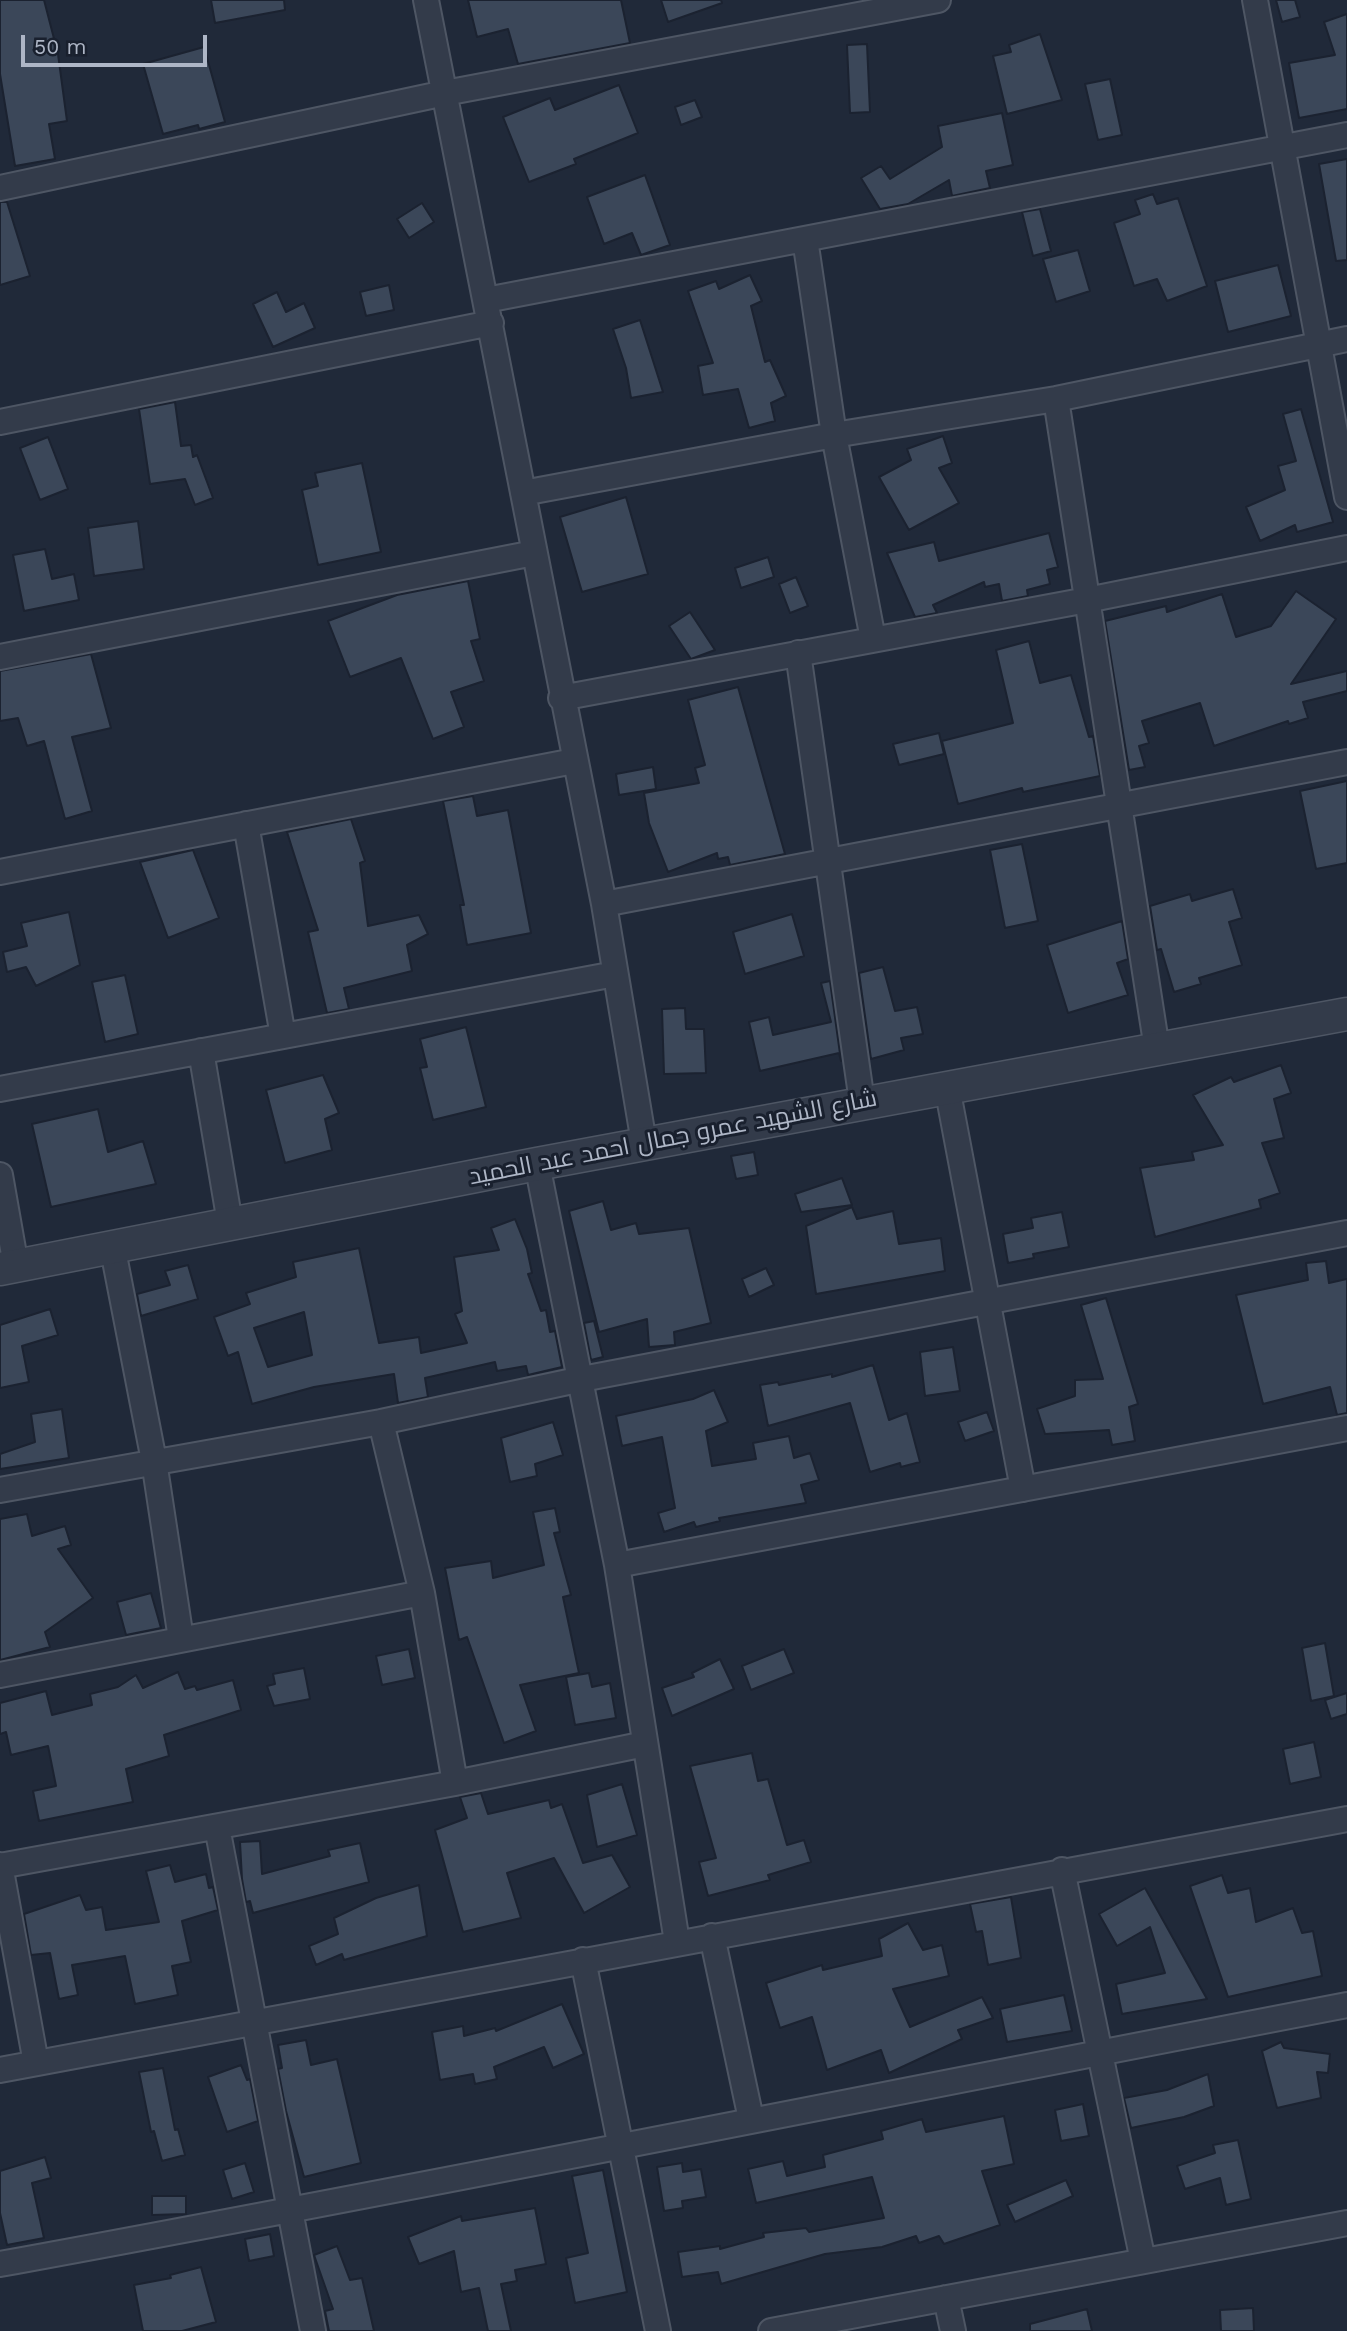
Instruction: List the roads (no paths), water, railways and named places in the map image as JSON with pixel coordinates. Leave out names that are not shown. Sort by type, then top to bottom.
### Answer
[{"type":"street","points":[[426,0],[489,312],[561,698],[604,904],[644,1143]]},
{"type":"street","points":[[0,188],[445,93],[938,0]]},
{"type":"street","points":[[1255,0],[1347,497]]},
{"type":"street","points":[[0,422],[805,239],[1347,135]]},
{"type":"street","points":[[805,239],[834,435],[873,639]]},
{"type":"street","points":[[523,493],[834,435],[1056,399],[1347,339]]},
{"type":"street","points":[[1056,399],[1157,1049]]},
{"type":"street","points":[[561,698],[1087,600],[1347,548]]},
{"type":"street","points":[[0,657],[534,553]]},
{"type":"street","points":[[798,653],[862,1102]]},
{"type":"street","points":[[0,872],[574,761]]},
{"type":"street","points":[[604,904],[1347,762]]},
{"type":"street","points":[[246,824],[283,1036]]},
{"type":"street","points":[[0,1089],[615,974]]},
{"type":"street","name":"شارع الشهيد عمرو جمال احمد عبد الحميد","points":[[8,1268],[112,1245],[644,1143],[1347,1014]]},
{"type":"street","points":[[201,1051],[230,1223]]},
{"type":"street","points":[[947,1087],[1023,1489]]},
{"type":"street","points":[[537,1164],[617,1565],[677,1942]]},
{"type":"street","points":[[0,1175],[8,1268]]},
{"type":"street","points":[[0,1490],[382,1422],[582,1379],[1347,1233]]},
{"type":"street","points":[[112,1245],[154,1461],[181,1640]]},
{"type":"street","points":[[382,1422],[422,1593],[455,1783]]},
{"type":"street","points":[[617,1565],[1347,1428]]},
{"type":"street","points":[[0,1675],[422,1593]]},
{"type":"street","points":[[36,2063],[0,1866],[455,1783],[645,1744]]},
{"type":"street","points":[[0,2070],[253,2020],[1347,1819]]},
{"type":"street","points":[[217,1827],[313,2331]]},
{"type":"street","points":[[1062,1870],[1143,2261]]},
{"type":"street","points":[[712,1936],[751,2119]]},
{"type":"street","points":[[583,1960],[618,2144],[658,2331]]},
{"type":"street","points":[[0,2264],[289,2211],[618,2144],[1347,2005]]},
{"type":"street","points":[[771,2331],[1347,2223]]},
{"type":"street","points":[[947,2298],[953,2331]]}]
